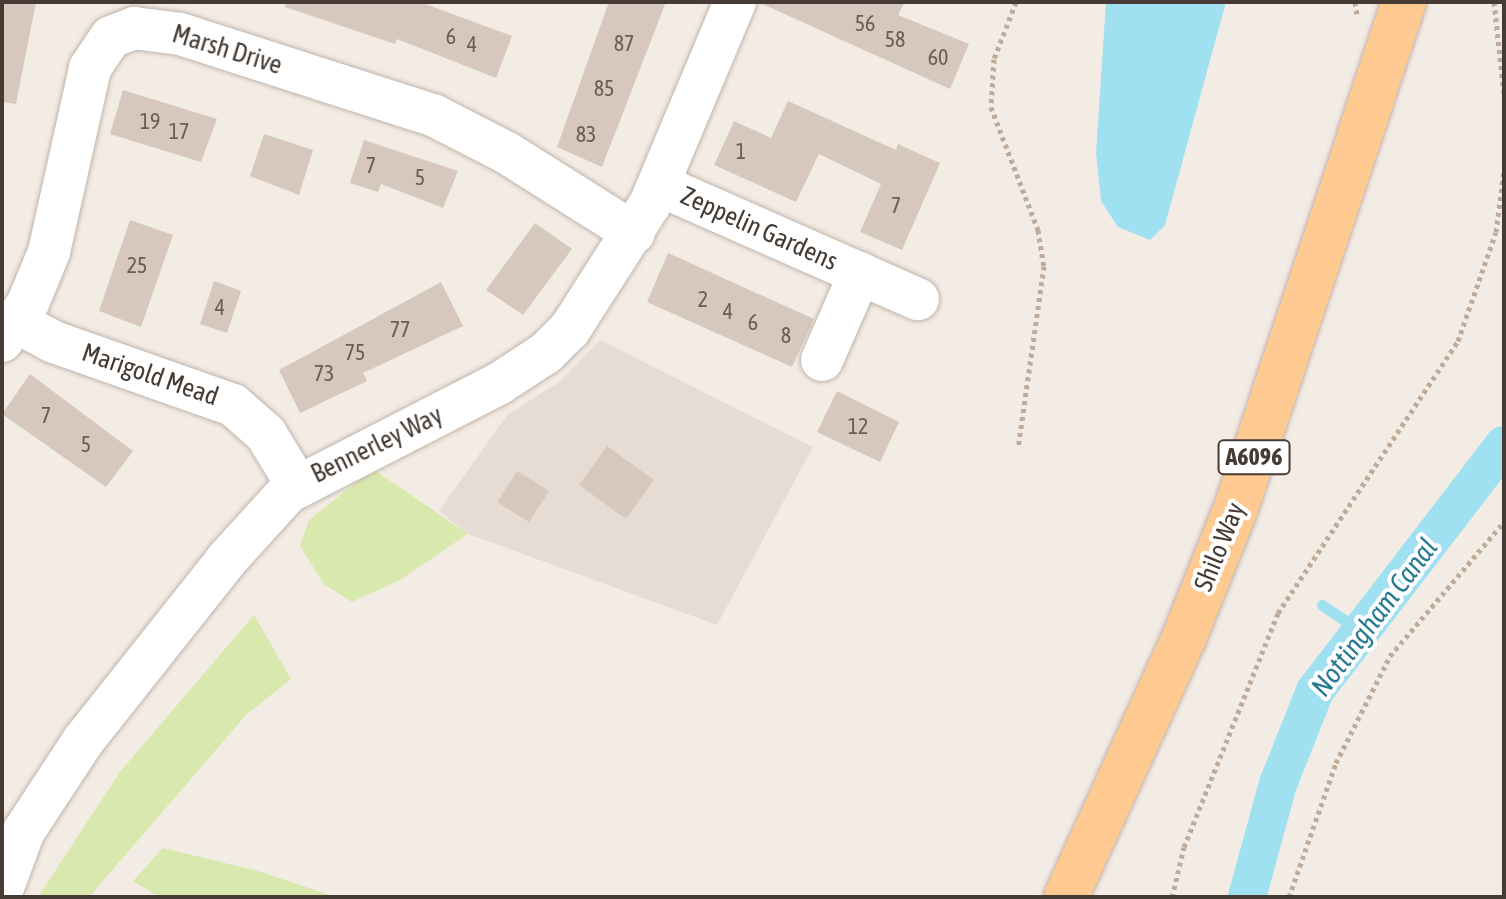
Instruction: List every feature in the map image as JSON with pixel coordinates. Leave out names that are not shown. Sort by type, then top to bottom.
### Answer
[{"type":"main road","name":"Shilo Way","points":[[1066,897],[1184,638],[1236,508],[1404,2]]},
{"type":"street","name":"Bennerley Way","points":[[2,890],[24,831],[83,741],[228,558],[297,485],[485,391],[546,353],[583,313],[634,233],[659,185],[735,2]]},
{"type":"street","name":"Marsh Drive","points":[[9,331],[49,252],[90,68],[111,37],[142,27],[433,115],[507,153],[634,233]]},
{"type":"street","name":"Zeppelin Gardens","points":[[659,185],[918,299]]},
{"type":"street","name":"Zeppelin Gardens","points":[[822,360],[860,273]]},
{"type":"street","name":"Marigold Mead","points":[[9,331],[54,342],[233,405],[266,434],[297,485]]},
{"type":"path","points":[[1016,2],[994,59],[991,107],[1038,230],[1044,266],[1018,448]]},
{"type":"path","points":[[1494,2],[1504,94]]},
{"type":"path","points":[[1172,897],[1184,847],[1278,613],[1458,341],[1496,232],[1504,170]]},
{"type":"path","points":[[1289,897],[1336,763],[1390,656],[1504,522]]},
{"type":"shaded area","points":[[600,340],[813,447],[717,625],[468,534],[439,511],[507,415],[559,382]]},
{"type":"green space","points":[[373,469],[468,534],[400,580],[352,602],[324,584],[300,546],[309,520]]},
{"type":"green space","points":[[254,615],[291,679],[246,715],[89,897],[38,897],[120,772]]},
{"type":"green space","points":[[163,848],[258,871],[336,897],[159,897],[133,881]]},
{"type":"water","points":[[1106,2],[1226,2],[1165,225],[1150,240],[1118,227],[1101,201],[1096,153]]},
{"type":"building","points":[[2,2],[36,2],[16,104],[2,102]]},
{"type":"building","points":[[286,2],[420,2],[512,36],[496,78],[397,39],[395,44],[285,7]]},
{"type":"building","points":[[609,2],[666,2],[602,167],[557,147]]},
{"type":"building","points":[[758,2],[905,2],[898,15],[969,44],[950,89]]},
{"type":"building","points":[[123,90],[217,119],[201,162],[110,134]]},
{"type":"building","points":[[788,101],[896,150],[898,144],[940,163],[902,250],[860,232],[881,184],[819,154],[796,202],[714,165],[734,121],[771,138]]},
{"type":"building","points":[[264,134],[313,150],[299,195],[250,176]]},
{"type":"building","points":[[364,140],[458,171],[443,208],[381,184],[378,192],[350,183]]},
{"type":"building","points":[[130,220],[173,235],[141,327],[99,311]]},
{"type":"building","points":[[535,223],[572,249],[523,315],[486,290]]},
{"type":"building","points":[[668,253],[814,319],[792,367],[647,302]]},
{"type":"building","points":[[214,281],[241,291],[227,333],[200,324]]},
{"type":"building","points":[[441,282],[463,326],[363,373],[367,381],[300,413],[279,370]]},
{"type":"building","points":[[30,374],[133,451],[106,487],[2,414]]},
{"type":"building","points":[[837,391],[899,422],[880,462],[817,432]]},
{"type":"building","points":[[607,446],[654,480],[626,519],[579,485]]},
{"type":"building","points":[[517,471],[549,491],[529,522],[497,502]]},
{"type":"waterway","name":"Nottingham Canal","points":[[1247,897],[1278,784],[1315,691],[1504,445]]},
{"type":"waterway","points":[[1322,605],[1359,630]]}]
